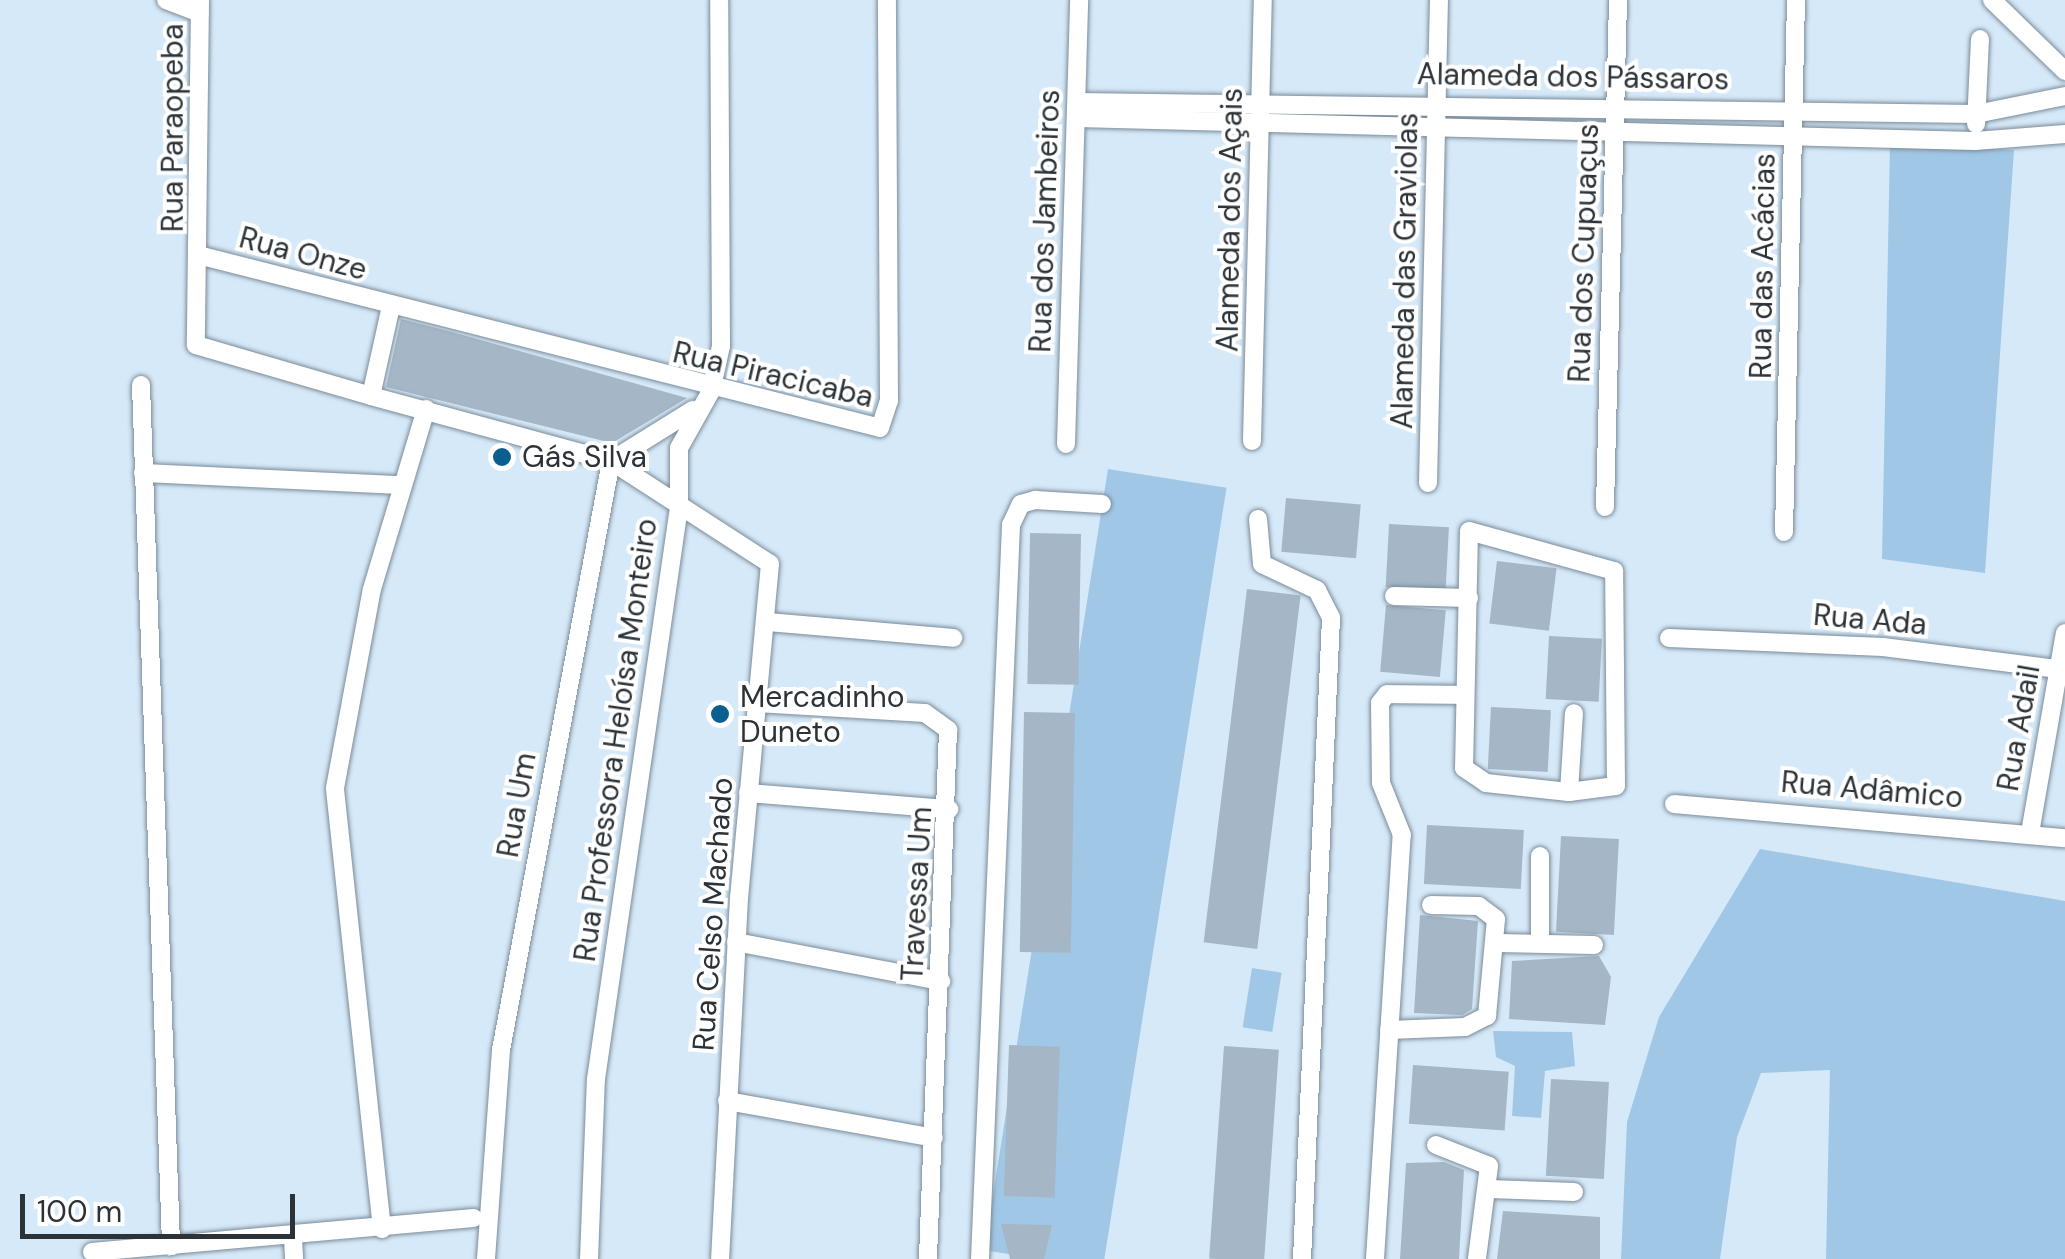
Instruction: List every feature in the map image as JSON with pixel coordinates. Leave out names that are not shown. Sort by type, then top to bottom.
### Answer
[{"type":"street","points":[[166,0],[200,6]]},
{"type":"street","points":[[711,391],[722,320],[719,0]]},
{"type":"street","name":"Rua Piracicaba","points":[[391,306],[868,430],[887,419],[888,0]]},
{"type":"street","name":"Rua dos Jambeiros","points":[[1066,444],[1079,0]]},
{"type":"street","name":"Alameda dos Açais","points":[[1252,441],[1262,0]]},
{"type":"street","name":"Alameda das Graviolas","points":[[1428,483],[1439,0]]},
{"type":"street","name":"Rua dos Cupuaçus","points":[[1605,507],[1618,0]]},
{"type":"street","name":"Rua das Acácias","points":[[1784,532],[1796,0]]},
{"type":"street","points":[[1992,0],[2065,71]]},
{"type":"street","name":"Rua Paraopeba","points":[[200,6],[200,348],[374,396]]},
{"type":"street","points":[[1975,141],[1980,39]]},
{"type":"street","name":"Alameda dos Pássaros","points":[[1077,110],[1261,102],[1437,102],[1976,114],[2065,96]]},
{"type":"street","name":"Alameda dos Pássaros","points":[[1077,110],[1261,123],[1975,141],[2065,134]]},
{"type":"street","name":"Rua Onze","points":[[202,256],[391,306]]},
{"type":"street","points":[[391,306],[374,396],[611,461],[678,506]]},
{"type":"street","points":[[142,386],[171,1246]]},
{"type":"street","name":"Rua Professora Heloísa Monteiro","points":[[589,1259],[600,1041],[678,506],[679,448],[694,410],[711,391]]},
{"type":"street","points":[[382,1229],[335,788],[343,713],[402,485],[426,409]]},
{"type":"street","points":[[611,461],[694,410]]},
{"type":"street","name":"Rua Um","points":[[486,1259],[501,1050],[611,461]]},
{"type":"street","points":[[143,473],[402,485]]},
{"type":"street","points":[[980,1259],[1010,525],[1021,504],[1035,500],[1102,504]]},
{"type":"street","name":"Rua Celso Machado","points":[[678,506],[766,556],[768,622],[736,942],[720,1259]]},
{"type":"street","points":[[1258,519],[1262,564],[1316,590],[1331,618],[1302,1259]]},
{"type":"street","points":[[1469,531],[1614,571],[1616,786],[1569,792],[1471,778],[1464,695],[1469,598],[1469,531]]},
{"type":"street","points":[[1394,596],[1469,598]]},
{"type":"street","points":[[768,622],[953,638]]},
{"type":"street","name":"Rua Adail","points":[[2030,833],[2065,633]]},
{"type":"street","name":"Rua Ada","points":[[1669,638],[1883,647],[2061,669]]},
{"type":"street","points":[[1375,1259],[1402,835],[1381,783],[1380,703],[1388,694],[1464,695]]},
{"type":"street","name":"Travessa Um","points":[[757,703],[934,716],[950,741],[928,1259]]},
{"type":"street","points":[[1569,792],[1574,713]]},
{"type":"street","points":[[748,793],[949,809]]},
{"type":"street","name":"Rua Adâmico","points":[[1674,804],[2065,838]]},
{"type":"street","points":[[1540,856],[1540,942]]},
{"type":"street","points":[[1390,1030],[1476,1025],[1494,990],[1498,943],[1488,910],[1431,904]]},
{"type":"street","points":[[736,942],[941,982]]},
{"type":"street","points":[[1498,943],[1594,945]]},
{"type":"street","points":[[727,1102],[934,1138]]},
{"type":"street","points":[[1436,1145],[1484,1157],[1490,1189],[1477,1259]]},
{"type":"street","points":[[1490,1189],[1574,1192]]},
{"type":"street","points":[[92,1252],[293,1238],[473,1218]]},
{"type":"street","points":[[293,1238],[294,1259]]},
{"type":"shaded area","points":[[1890,144],[2014,150],[1985,573],[1882,559]]},
{"type":"shaded area","points":[[1108,469],[1227,488],[1104,1259],[1039,1259],[984,1250]]},
{"type":"shaded area","points":[[1760,849],[2065,901],[2065,1259],[1826,1259],[1830,1070],[1761,1073],[1737,1137],[1720,1259],[1621,1259],[1627,1122],[1659,1017]]},
{"type":"shaded area","points":[[1252,968],[1282,973],[1272,1032],[1243,1027]]},
{"type":"shaded area","points":[[1493,1031],[1572,1032],[1575,1066],[1545,1071],[1541,1118],[1512,1116],[1515,1066],[1496,1057]]},
{"type":"building","points":[[401,319],[687,398],[612,443],[386,387]]},
{"type":"building","points":[[1286,498],[1361,505],[1356,558],[1281,552]]},
{"type":"building","points":[[1389,524],[1449,527],[1446,590],[1386,587]]},
{"type":"building","points":[[1030,533],[1081,534],[1078,685],[1027,684]]},
{"type":"building","points":[[1497,561],[1557,568],[1549,631],[1489,624]]},
{"type":"building","points":[[1247,589],[1301,596],[1257,949],[1204,942]]},
{"type":"building","points":[[1386,605],[1446,610],[1440,677],[1380,672]]},
{"type":"building","points":[[1549,636],[1602,639],[1599,702],[1546,699]]},
{"type":"building","points":[[1491,707],[1551,710],[1548,772],[1488,769]]},
{"type":"building","points":[[1024,712],[1075,713],[1071,953],[1020,952]]},
{"type":"building","points":[[1427,825],[1524,830],[1521,889],[1424,884]]},
{"type":"building","points":[[1561,836],[1619,839],[1614,935],[1556,932]]},
{"type":"building","points":[[1420,915],[1478,921],[1472,1009],[1462,1015],[1414,1013]]},
{"type":"building","points":[[1599,956],[1611,977],[1605,1025],[1509,1019],[1512,961]]},
{"type":"building","points":[[1009,1045],[1060,1047],[1055,1198],[1004,1196]]},
{"type":"building","points":[[1224,1046],[1279,1050],[1264,1259],[1209,1258]]},
{"type":"building","points":[[1413,1065],[1509,1072],[1505,1131],[1409,1124]]},
{"type":"building","points":[[1551,1079],[1609,1082],[1604,1179],[1546,1176]]},
{"type":"building","points":[[1444,1162],[1464,1170],[1459,1259],[1400,1259],[1406,1163]]},
{"type":"building","points":[[1503,1211],[1600,1217],[1600,1259],[1497,1259]]},
{"type":"building","points":[[1001,1224],[1052,1225],[1044,1259],[1010,1259]]},
{"type":"place","name":"Gás Silva","points":[[502,457]]},
{"type":"place","name":"Mercadinho Duneto","points":[[720,714]]}]
